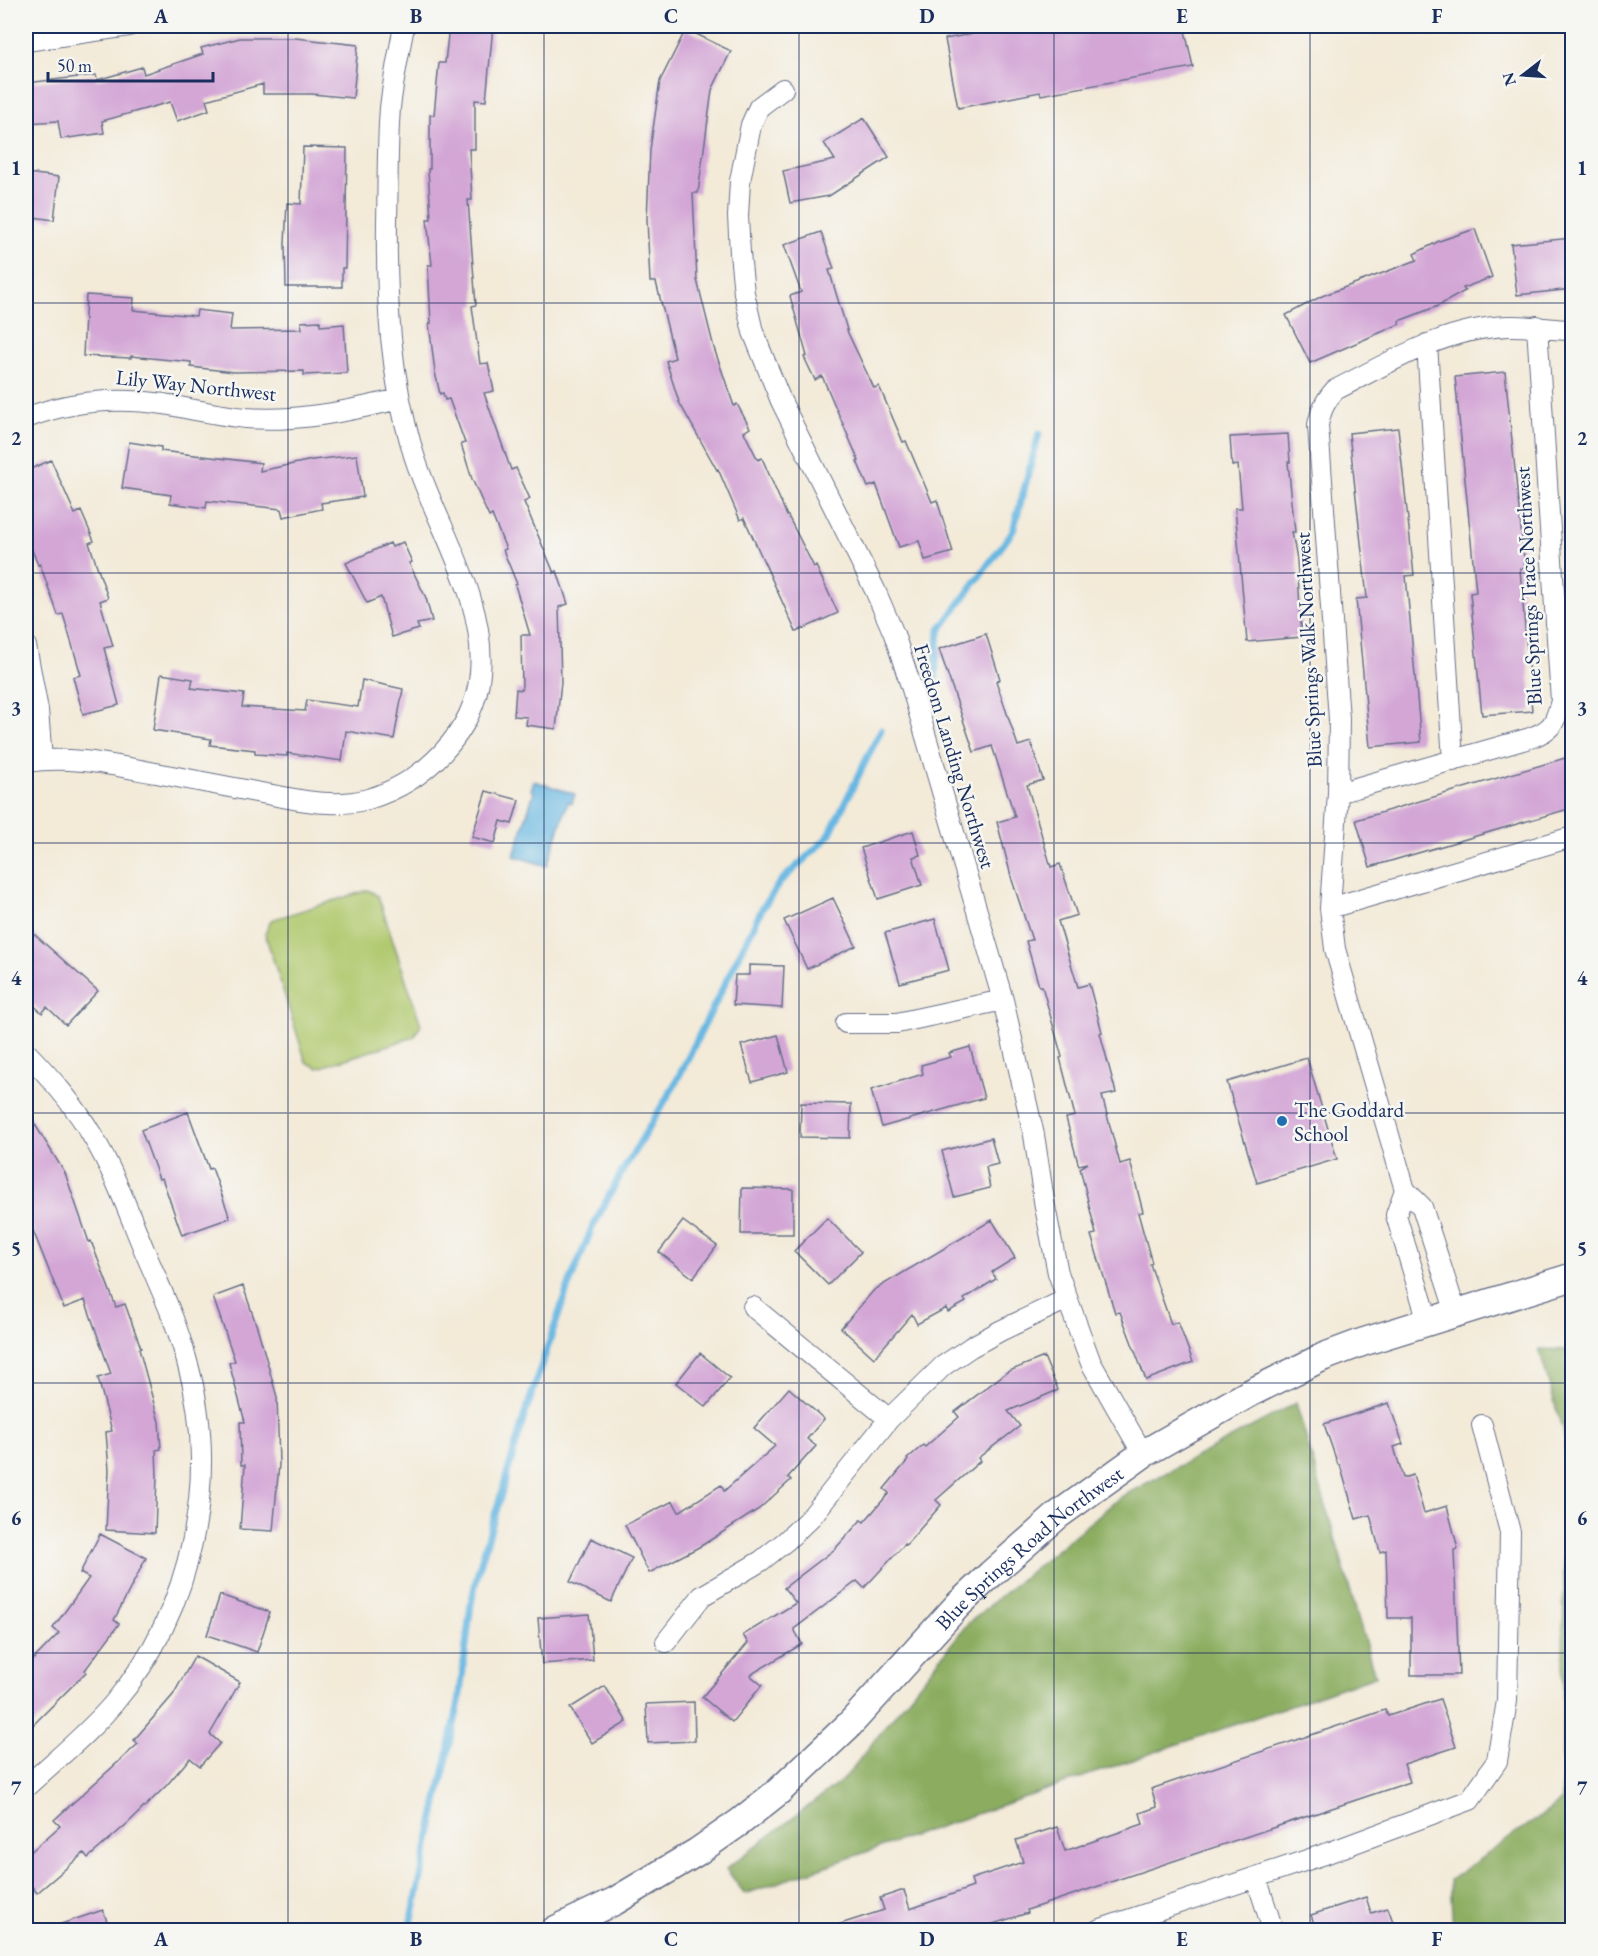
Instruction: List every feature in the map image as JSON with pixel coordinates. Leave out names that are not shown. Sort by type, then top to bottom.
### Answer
[{"type":"street","points":[[26,41],[129,26]]},
{"type":"street","points":[[26,646],[38,710],[34,761],[72,759],[293,799],[338,803],[366,799],[397,788],[419,776],[437,759],[465,721],[480,676],[481,650],[471,596],[429,498],[413,453],[399,399],[388,317],[388,138],[394,75],[404,26]]},
{"type":"street","name":"Freedom Landing Northwest","points":[[783,89],[759,107],[751,125],[740,181],[738,216],[740,253],[744,293],[753,332],[781,401],[875,590],[894,634],[1003,1000],[1034,1135],[1044,1207],[1058,1273],[1091,1363],[1143,1454]]},
{"type":"street","name":"Blue Springs Walk Northwest","points":[[1456,1313],[1422,1208],[1405,1190],[1335,949],[1330,908],[1338,793],[1339,719],[1318,425],[1326,400],[1335,390],[1449,335],[1478,328],[1508,326],[1537,326],[1572,330]]},
{"type":"street","name":"Blue Springs Trace Northwest","points":[[1338,793],[1547,732],[1556,719],[1561,701],[1537,326]]},
{"type":"street","points":[[1427,344],[1453,761]]},
{"type":"street","name":"Lily Way Northwest","points":[[26,418],[66,404],[89,401],[143,401],[245,418],[270,419],[325,415],[399,399]]},
{"type":"street","points":[[1330,908],[1572,837]]},
{"type":"street","points":[[846,1023],[897,1023],[1003,1000]]},
{"type":"street","points":[[26,1052],[50,1076],[94,1138],[111,1171],[173,1318],[187,1359],[196,1399],[200,1444],[200,1488],[196,1529],[186,1568],[155,1643],[135,1677],[114,1703],[91,1728],[26,1787]]},
{"type":"street","points":[[1405,1190],[1396,1215],[1428,1321]]},
{"type":"street","name":"Blue Springs Road Northwest","points":[[555,1930],[615,1901],[697,1852],[779,1791],[850,1724],[958,1605],[991,1574],[1058,1515],[1143,1454],[1250,1393],[1323,1357],[1428,1321],[1572,1277]]},
{"type":"street","points":[[666,1642],[702,1596],[761,1561],[812,1516],[889,1419],[943,1366],[971,1347],[1036,1312],[1067,1299]]},
{"type":"street","points":[[753,1307],[889,1419]]},
{"type":"street","points":[[1098,1930],[1256,1877],[1470,1800],[1497,1761],[1506,1701],[1510,1532],[1482,1425]]},
{"type":"street","points":[[1256,1877],[1273,1930]]},
{"type":"green space","points":[[368,890],[378,896],[421,1025],[414,1037],[318,1068],[306,1062],[265,934],[271,920]]},
{"type":"green space","points":[[1539,1349],[1572,1350],[1572,1930],[1453,1930],[1450,1880],[1562,1801],[1565,1439]]},
{"type":"green space","points":[[1296,1403],[1375,1676],[745,1894],[726,1869],[844,1779],[968,1623],[1121,1497]]},
{"type":"water","points":[[534,781],[575,794],[572,803],[568,802],[547,866],[514,856],[534,792],[531,790]]},
{"type":"building","points":[[449,26],[493,26],[486,101],[475,100],[475,149],[469,149],[472,200],[468,200],[476,305],[472,306],[480,364],[488,363],[494,391],[484,393],[511,470],[516,468],[530,499],[524,502],[554,573],[557,571],[568,604],[559,607],[561,682],[556,729],[526,725],[527,717],[514,716],[516,689],[522,690],[521,635],[530,635],[515,585],[517,584],[503,550],[506,549],[492,515],[489,517],[472,479],[461,444],[465,443],[449,399],[445,400],[443,393],[440,394],[435,372],[429,324],[431,323],[428,265],[432,265],[427,219],[431,219],[428,169],[430,169],[430,115],[434,115],[439,63],[445,63]]},
{"type":"building","points":[[1012,26],[1184,26],[1193,67],[958,108],[945,39]]},
{"type":"building","points":[[686,29],[731,51],[712,90],[698,193],[693,193],[697,280],[714,348],[734,406],[737,404],[750,428],[744,432],[758,460],[762,458],[787,516],[814,567],[816,566],[838,613],[796,632],[744,518],[740,520],[718,469],[679,402],[666,361],[675,358],[656,282],[650,282],[647,219],[650,150],[660,81]]},
{"type":"building","points":[[240,38],[295,38],[358,45],[353,98],[312,94],[263,94],[263,84],[206,100],[209,110],[177,121],[170,102],[102,121],[104,133],[61,139],[58,121],[26,123],[26,83],[96,75],[97,80],[142,67],[144,74],[203,54],[201,48]]},
{"type":"building","points":[[864,118],[889,157],[829,196],[790,203],[783,171],[835,160],[824,143]]},
{"type":"building","points":[[303,147],[347,148],[345,268],[342,268],[342,287],[286,287],[287,203],[301,204]]},
{"type":"building","points":[[26,173],[59,177],[54,220],[26,216]]},
{"type":"building","points":[[1475,229],[1492,277],[1463,288],[1465,291],[1438,306],[1399,321],[1400,324],[1310,363],[1286,315],[1322,296],[1417,260],[1414,254],[1439,241]]},
{"type":"building","points":[[821,232],[834,269],[829,270],[848,333],[874,388],[879,386],[932,502],[937,500],[953,552],[925,560],[919,541],[899,547],[876,484],[868,487],[822,376],[815,380],[804,357],[807,356],[790,296],[801,292],[784,245]]},
{"type":"building","points":[[1572,238],[1572,289],[1517,295],[1511,244]]},
{"type":"building","points":[[86,295],[134,298],[133,310],[196,316],[197,310],[232,314],[230,330],[302,329],[301,322],[320,321],[320,326],[344,324],[347,373],[304,375],[304,371],[234,372],[191,367],[191,362],[131,356],[131,358],[83,356]]},
{"type":"building","points":[[1505,372],[1525,568],[1520,569],[1532,711],[1482,715],[1470,593],[1476,592],[1455,377]]},
{"type":"building","points":[[1398,428],[1414,575],[1406,576],[1421,742],[1370,747],[1356,599],[1367,598],[1349,433]]},
{"type":"building","points":[[1288,434],[1290,462],[1288,462],[1295,532],[1292,532],[1297,560],[1302,637],[1247,642],[1235,508],[1242,508],[1238,465],[1232,466],[1230,437]]},
{"type":"building","points":[[129,442],[161,447],[161,451],[261,463],[260,471],[312,460],[357,455],[363,497],[321,503],[322,509],[283,517],[281,509],[207,501],[206,508],[170,503],[171,495],[122,488]]},
{"type":"building","points":[[51,460],[75,514],[81,511],[94,541],[89,543],[108,598],[100,601],[113,646],[104,648],[119,705],[83,714],[73,677],[81,675],[63,614],[58,615],[40,564],[38,565],[26,535],[26,471]]},
{"type":"building","points":[[403,542],[412,562],[409,563],[426,598],[432,621],[417,624],[419,629],[392,637],[381,597],[367,603],[346,563],[390,543],[392,547]]},
{"type":"building","points":[[986,634],[1000,679],[996,681],[1018,746],[1031,742],[1043,780],[1027,785],[1051,867],[1060,864],[1077,915],[1058,921],[1078,987],[1089,984],[1102,1032],[1100,1033],[1116,1093],[1102,1096],[1120,1164],[1130,1161],[1143,1212],[1138,1213],[1152,1263],[1150,1264],[1171,1324],[1178,1322],[1193,1362],[1146,1380],[1120,1312],[1115,1313],[1091,1235],[1096,1234],[1080,1168],[1088,1163],[1079,1165],[1078,1163],[1066,1118],[1075,1116],[1060,1058],[1062,1057],[1042,986],[1039,986],[1026,941],[1032,940],[1012,880],[997,822],[1015,817],[992,746],[974,752],[939,649]]},
{"type":"building","points":[[161,674],[193,679],[191,688],[244,694],[242,707],[305,711],[307,700],[358,707],[362,680],[403,689],[394,739],[346,731],[342,761],[287,753],[287,756],[255,754],[255,750],[210,745],[211,739],[153,730]]},
{"type":"building","points":[[1572,756],[1572,808],[1370,867],[1356,820]]},
{"type":"building","points":[[486,791],[519,800],[512,824],[501,821],[495,843],[472,837]]},
{"type":"building","points":[[913,831],[920,855],[913,857],[922,885],[878,899],[861,848]]},
{"type":"building","points":[[833,898],[856,946],[807,969],[784,920]]},
{"type":"building","points":[[935,919],[949,970],[900,983],[885,933]]},
{"type":"building","points":[[26,927],[98,991],[66,1025],[47,1007],[42,1013],[26,998]]},
{"type":"building","points":[[749,965],[784,966],[782,1008],[733,1005],[735,975],[749,975]]},
{"type":"building","points":[[778,1035],[788,1072],[752,1082],[741,1045]]},
{"type":"building","points":[[970,1047],[984,1098],[882,1127],[871,1090],[923,1074],[921,1065],[951,1057],[949,1053]]},
{"type":"building","name":"The Goddard School","points":[[1307,1058],[1337,1159],[1257,1183],[1227,1082]]},
{"type":"building","points":[[801,1103],[851,1104],[850,1138],[800,1137]]},
{"type":"building","points":[[26,1110],[65,1173],[89,1242],[91,1241],[116,1307],[125,1304],[141,1348],[139,1349],[159,1422],[161,1449],[156,1450],[155,1533],[106,1530],[109,1470],[106,1432],[112,1431],[98,1378],[111,1374],[85,1300],[64,1308],[26,1213]]},
{"type":"building","points":[[188,1112],[230,1218],[182,1235],[162,1178],[159,1179],[141,1130]]},
{"type":"building","points":[[991,1138],[998,1164],[986,1167],[990,1188],[954,1197],[942,1151]]},
{"type":"building","points":[[742,1188],[793,1189],[793,1234],[741,1234]]},
{"type":"building","points":[[827,1218],[861,1252],[828,1285],[794,1251]]},
{"type":"building","points":[[992,1220],[1015,1258],[992,1272],[996,1279],[964,1299],[966,1302],[948,1312],[946,1308],[917,1324],[912,1314],[874,1358],[841,1328],[874,1290]]},
{"type":"building","points":[[683,1221],[717,1246],[693,1278],[659,1252]]},
{"type":"building","points":[[243,1286],[277,1397],[279,1464],[273,1531],[240,1529],[245,1465],[241,1465],[240,1422],[245,1422],[229,1363],[235,1361],[213,1297]]},
{"type":"building","points":[[700,1353],[730,1378],[706,1407],[676,1383]]},
{"type":"building","points":[[1044,1357],[1058,1390],[1008,1411],[1020,1426],[978,1458],[980,1461],[936,1500],[941,1505],[864,1588],[857,1581],[794,1629],[802,1644],[750,1675],[762,1685],[732,1722],[702,1697],[748,1643],[743,1635],[796,1603],[784,1588],[835,1549],[861,1520],[864,1522],[889,1493],[884,1489],[907,1459],[923,1445],[925,1447],[959,1417],[955,1412],[1007,1372]]},
{"type":"building","points":[[789,1388],[824,1419],[807,1439],[816,1446],[788,1477],[791,1480],[759,1509],[701,1546],[649,1573],[625,1525],[673,1501],[679,1512],[721,1485],[724,1491],[775,1446],[754,1428]]},
{"type":"building","points":[[1389,1403],[1403,1444],[1394,1447],[1403,1478],[1413,1475],[1424,1513],[1447,1506],[1458,1549],[1454,1550],[1459,1675],[1411,1675],[1411,1618],[1388,1618],[1386,1550],[1380,1552],[1370,1515],[1356,1519],[1340,1465],[1338,1465],[1324,1424]]},
{"type":"building","points":[[100,1534],[146,1558],[114,1620],[119,1624],[85,1670],[86,1672],[26,1732],[26,1667],[59,1633],[53,1628],[89,1578],[80,1573]]},
{"type":"building","points":[[591,1538],[632,1558],[611,1602],[570,1582]]},
{"type":"building","points":[[220,1595],[270,1612],[257,1652],[207,1635]]},
{"type":"building","points":[[589,1614],[593,1660],[542,1664],[538,1618]]},
{"type":"building","points":[[195,1656],[240,1682],[210,1734],[220,1743],[200,1766],[190,1758],[166,1786],[128,1823],[88,1858],[84,1853],[37,1893],[26,1879],[26,1856],[60,1826],[54,1820],[138,1744],[134,1740],[173,1695]]},
{"type":"building","points":[[605,1686],[627,1722],[592,1743],[570,1708]]},
{"type":"building","points":[[1440,1699],[1456,1747],[1404,1764],[1410,1782],[973,1930],[832,1930],[831,1927],[884,1910],[880,1898],[904,1890],[910,1909],[973,1887],[971,1879],[1023,1862],[1016,1840],[1057,1827],[1065,1851],[1143,1824],[1140,1813],[1157,1807],[1151,1789],[1385,1710],[1388,1716]]},
{"type":"building","points":[[694,1702],[695,1741],[648,1743],[646,1704]]},
{"type":"building","points":[[1366,1897],[1371,1913],[1388,1908],[1396,1930],[1316,1930],[1311,1915]]},
{"type":"building","points":[[103,1910],[110,1930],[53,1930],[52,1927]]},
{"type":"waterway","points":[[935,680],[939,631],[1013,531],[1039,434]]},
{"type":"waterway","points":[[404,1930],[410,1928],[459,1702],[471,1604],[478,1572],[525,1414],[567,1290],[592,1228],[623,1170],[674,1086],[762,909],[780,882],[828,837],[881,730]]},
{"type":"place","name":"The Goddard School","points":[[1282,1121]]}]
